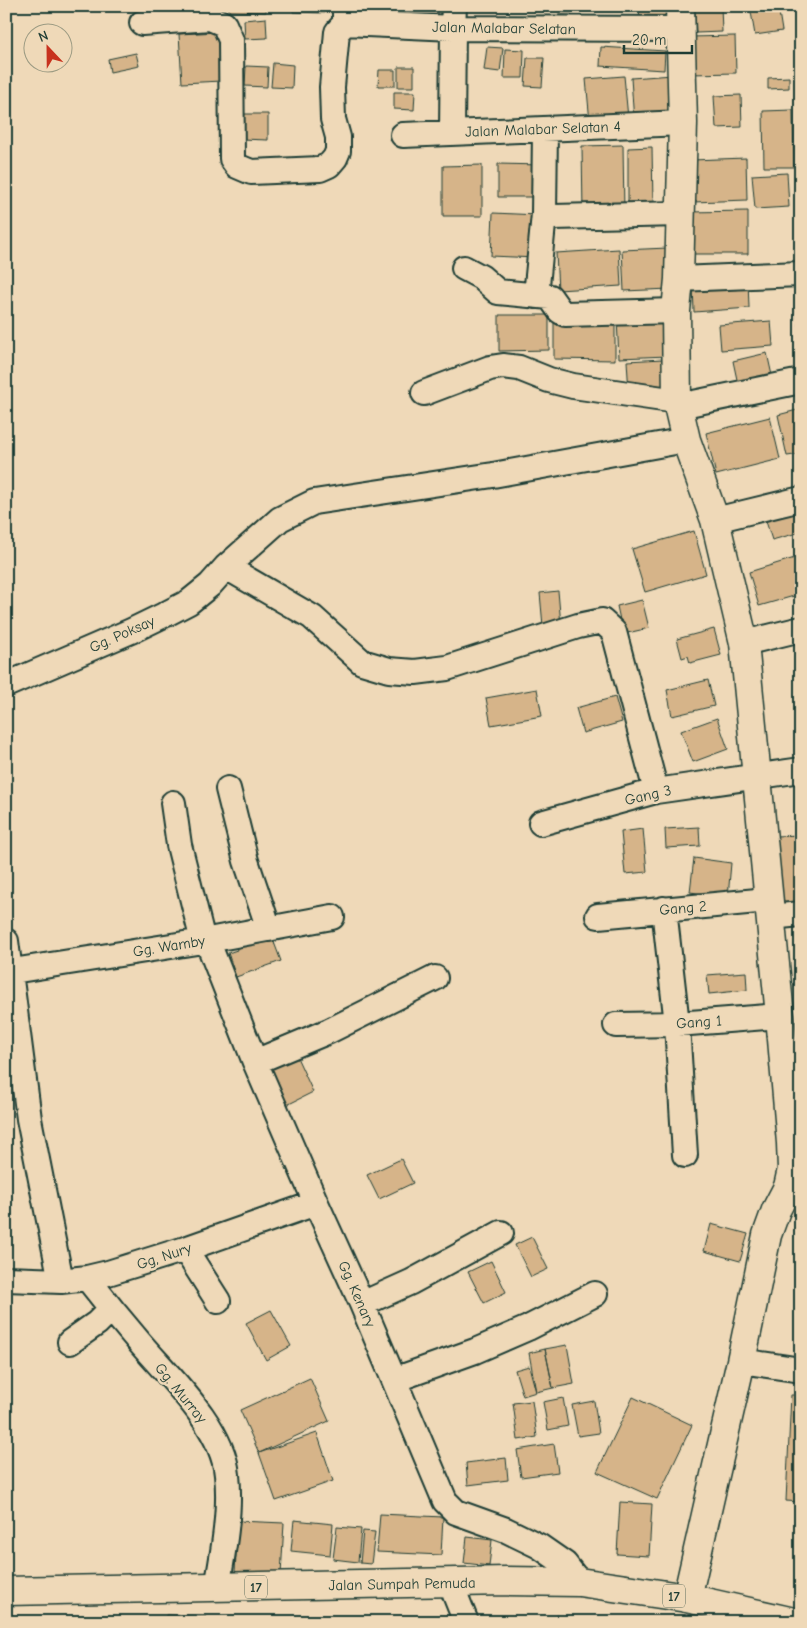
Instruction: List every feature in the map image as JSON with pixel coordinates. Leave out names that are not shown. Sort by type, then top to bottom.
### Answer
[{"type":"main road","points":[[680,18],[683,123],[679,278],[676,311],[678,403],[686,440],[716,520],[744,643],[758,776],[794,1187],[776,1210],[767,1235],[741,1361],[687,1598]]},
{"type":"main road","name":"Jalan Sumpah Pemuda","points":[[6,1591],[506,1581],[566,1582],[687,1598],[794,1622]]},
{"type":"street","name":"Jalan Malabar Selatan","points":[[345,15],[680,18]]},
{"type":"street","points":[[142,23],[210,18],[224,24],[232,40],[232,159],[237,166],[251,172],[320,169],[329,165],[335,158],[338,151],[338,136],[333,119],[332,87],[336,32],[345,15]]},
{"type":"street","points":[[452,133],[453,17]]},
{"type":"street","name":"Jalan Malabar Selatan 4","points":[[403,136],[683,123]]},
{"type":"street","points":[[536,296],[544,214],[545,130]]},
{"type":"street","points":[[544,214],[553,217],[680,214]]},
{"type":"street","points":[[464,268],[481,277],[498,292],[550,297],[560,311],[565,314],[676,311]]},
{"type":"street","points":[[679,278],[801,274]]},
{"type":"street","points":[[424,393],[490,368],[503,366],[519,368],[549,380],[573,386],[678,403],[801,382]]},
{"type":"street","name":"Gg. Poksay","points":[[6,685],[164,616],[188,602],[203,591],[226,567],[280,519],[314,502],[493,475],[686,440]]},
{"type":"street","points":[[716,520],[801,499]]},
{"type":"street","points":[[226,567],[312,617],[362,662],[389,670],[415,672],[447,668],[578,626],[602,621],[614,632],[656,791]]},
{"type":"street","points":[[744,643],[801,629]]},
{"type":"street","name":"Gang 3","points":[[540,824],[656,791],[801,770]]},
{"type":"street","points":[[228,789],[246,861],[269,929]]},
{"type":"street","name":"Gg. Kenary","points":[[173,803],[179,845],[205,941],[254,1062],[362,1304],[439,1489],[448,1505],[462,1515],[530,1542],[565,1564],[566,1582]]},
{"type":"street","name":"Gang 2","points":[[598,916],[664,909],[769,908],[801,914]]},
{"type":"street","points":[[664,909],[677,1024],[684,1155]]},
{"type":"street","name":"Gg. Wamby","points":[[9,972],[205,941],[332,917]]},
{"type":"street","points":[[6,940],[29,1119],[61,1280]]},
{"type":"street","points":[[254,1062],[329,1031],[435,978]]},
{"type":"street","name":"Gang 1","points":[[616,1025],[677,1024],[780,1016]]},
{"type":"street","name":"Gg, Nury","points":[[6,1279],[61,1280],[87,1278],[132,1267],[316,1203]]},
{"type":"street","points":[[362,1304],[411,1282],[501,1233]]},
{"type":"street","points":[[185,1249],[218,1301]]},
{"type":"street","name":"Gg. Murray","points":[[87,1278],[200,1413],[213,1434],[224,1460],[227,1473],[227,1502],[217,1588]]},
{"type":"street","points":[[394,1380],[475,1351],[528,1328],[595,1294]]},
{"type":"street","points":[[70,1342],[112,1309]]},
{"type":"street","points":[[741,1361],[801,1370]]},
{"type":"street","points":[[450,1582],[466,1622]]},
{"type":"building","points":[[88,6],[118,6],[118,9],[88,8]]},
{"type":"building","points":[[229,6],[266,6],[266,12],[229,11]]},
{"type":"building","points":[[293,6],[325,6],[325,13],[293,12]]},
{"type":"building","points":[[365,6],[437,6],[437,16],[365,15]]},
{"type":"building","points":[[559,6],[580,6],[580,13],[559,14]]},
{"type":"building","points":[[639,6],[674,6],[674,20],[640,21]]},
{"type":"building","points":[[695,6],[721,6],[722,32],[696,33]]},
{"type":"building","points":[[750,6],[778,6],[782,31],[755,35]]},
{"type":"building","points":[[266,18],[267,38],[245,39],[244,20]]},
{"type":"building","points":[[218,32],[221,81],[182,83],[179,34]]},
{"type":"building","points":[[735,36],[736,73],[691,74],[690,37]]},
{"type":"building","points":[[487,47],[503,48],[500,72],[484,70]]},
{"type":"building","points":[[601,47],[665,51],[664,70],[600,66]]},
{"type":"building","points":[[505,49],[524,50],[523,78],[504,78]]},
{"type":"building","points":[[136,53],[139,66],[110,72],[108,59]]},
{"type":"building","points":[[527,58],[544,58],[542,87],[525,86]]},
{"type":"building","points":[[273,63],[293,65],[292,88],[271,87]]},
{"type":"building","points":[[246,66],[268,67],[267,87],[245,86]]},
{"type":"building","points":[[398,67],[414,67],[414,87],[398,87]]},
{"type":"building","points":[[379,70],[395,70],[395,86],[378,86]]},
{"type":"building","points":[[673,75],[675,120],[634,122],[631,78]]},
{"type":"building","points":[[624,76],[628,118],[590,122],[586,79]]},
{"type":"building","points":[[789,77],[789,88],[768,89],[768,78]]},
{"type":"building","points":[[394,92],[415,92],[414,110],[394,109]]},
{"type":"building","points":[[741,95],[742,127],[716,128],[714,96]]},
{"type":"building","points":[[793,110],[794,167],[764,167],[763,111]]},
{"type":"building","points":[[242,114],[268,114],[268,140],[241,139]]},
{"type":"building","points":[[623,145],[624,213],[583,213],[582,146]]},
{"type":"building","points":[[652,147],[653,205],[628,205],[628,148]]},
{"type":"building","points":[[746,158],[747,200],[693,202],[692,160]]},
{"type":"building","points":[[498,164],[541,165],[540,197],[498,197]]},
{"type":"building","points":[[482,165],[482,216],[443,216],[443,166]]},
{"type":"building","points":[[787,173],[789,207],[755,209],[752,175]]},
{"type":"building","points":[[748,211],[748,254],[689,254],[689,212]]},
{"type":"building","points":[[493,213],[538,215],[536,258],[491,256]]},
{"type":"building","points":[[668,248],[670,289],[624,291],[622,250]]},
{"type":"building","points":[[619,249],[621,286],[558,290],[556,253]]},
{"type":"building","points":[[748,280],[749,308],[694,312],[693,283]]},
{"type":"building","points":[[801,305],[801,328],[800,329],[796,306]]},
{"type":"building","points":[[499,315],[549,315],[549,350],[499,351]]},
{"type":"building","points":[[666,318],[668,356],[619,358],[617,320]]},
{"type":"building","points":[[771,321],[773,346],[721,350],[719,325]]},
{"type":"building","points":[[554,323],[615,324],[615,360],[554,359]]},
{"type":"building","points":[[767,353],[773,380],[739,389],[733,361]]},
{"type":"building","points":[[663,359],[665,389],[629,392],[627,361]]},
{"type":"building","points":[[801,409],[801,454],[787,456],[778,415]]},
{"type":"building","points":[[770,417],[780,459],[716,475],[706,433]]},
{"type":"building","points":[[801,511],[801,532],[772,540],[764,515]]},
{"type":"building","points":[[694,531],[706,574],[645,592],[632,549]]},
{"type":"building","points":[[798,557],[801,566],[801,594],[759,606],[749,572]]},
{"type":"building","points":[[558,591],[561,625],[543,626],[540,593]]},
{"type":"building","points":[[642,600],[649,628],[623,634],[617,606]]},
{"type":"building","points":[[714,629],[721,655],[690,663],[688,656],[682,658],[677,639]]},
{"type":"building","points":[[708,680],[714,706],[672,716],[667,690]]},
{"type":"building","points":[[537,689],[542,716],[491,725],[486,698]]},
{"type":"building","points":[[615,697],[622,722],[583,733],[576,708]]},
{"type":"building","points":[[717,718],[728,749],[693,762],[681,731]]},
{"type":"building","points":[[699,827],[700,846],[666,848],[665,829]]},
{"type":"building","points":[[643,829],[647,872],[625,874],[621,832]]},
{"type":"building","points":[[801,835],[801,904],[777,905],[775,836]]},
{"type":"building","points":[[694,858],[731,863],[728,897],[690,892]]},
{"type":"building","points":[[272,937],[281,961],[236,977],[228,953],[237,950],[234,941]]},
{"type":"building","points":[[746,972],[747,990],[709,994],[707,975]]},
{"type":"building","points":[[295,1053],[313,1092],[283,1107],[264,1068]]},
{"type":"building","points":[[401,1159],[413,1183],[379,1199],[367,1175]]},
{"type":"building","points":[[711,1224],[748,1234],[740,1261],[704,1251]]},
{"type":"building","points":[[532,1237],[548,1269],[531,1277],[515,1245]]},
{"type":"building","points":[[491,1261],[506,1292],[484,1303],[468,1272]]},
{"type":"building","points":[[271,1310],[291,1346],[266,1360],[246,1323]]},
{"type":"building","points":[[567,1345],[574,1384],[553,1388],[545,1349]]},
{"type":"building","points":[[545,1349],[553,1388],[536,1392],[529,1353]]},
{"type":"building","points":[[529,1366],[536,1392],[523,1396],[515,1370]]},
{"type":"building","points":[[310,1378],[329,1421],[259,1453],[240,1410]]},
{"type":"building","points":[[791,1395],[801,1395],[801,1502],[786,1501]]},
{"type":"building","points":[[633,1397],[692,1425],[657,1499],[597,1472]]},
{"type":"building","points":[[563,1398],[568,1426],[548,1430],[543,1402]]},
{"type":"building","points":[[532,1401],[537,1437],[518,1440],[513,1403]]},
{"type":"building","points":[[594,1401],[599,1433],[578,1436],[572,1405]]},
{"type":"building","points":[[317,1433],[333,1481],[276,1501],[259,1453]]},
{"type":"building","points":[[554,1444],[558,1472],[521,1477],[517,1450]]},
{"type":"building","points":[[506,1458],[508,1480],[468,1485],[466,1463]]},
{"type":"building","points":[[620,1502],[652,1504],[649,1556],[617,1554]]},
{"type":"building","points":[[380,1514],[443,1517],[441,1555],[377,1552]]},
{"type":"building","points":[[294,1520],[333,1524],[330,1555],[291,1551]]},
{"type":"building","points":[[238,1521],[284,1523],[281,1575],[235,1572]]},
{"type":"building","points":[[337,1527],[361,1529],[358,1562],[333,1559]]},
{"type":"building","points":[[363,1531],[375,1532],[371,1564],[360,1563]]},
{"type":"building","points":[[467,1537],[492,1540],[489,1566],[464,1563]]},
{"type":"building","points":[[166,1615],[206,1617],[206,1622],[165,1622]]},
{"type":"building","points":[[558,1615],[562,1622],[544,1622]]}]
